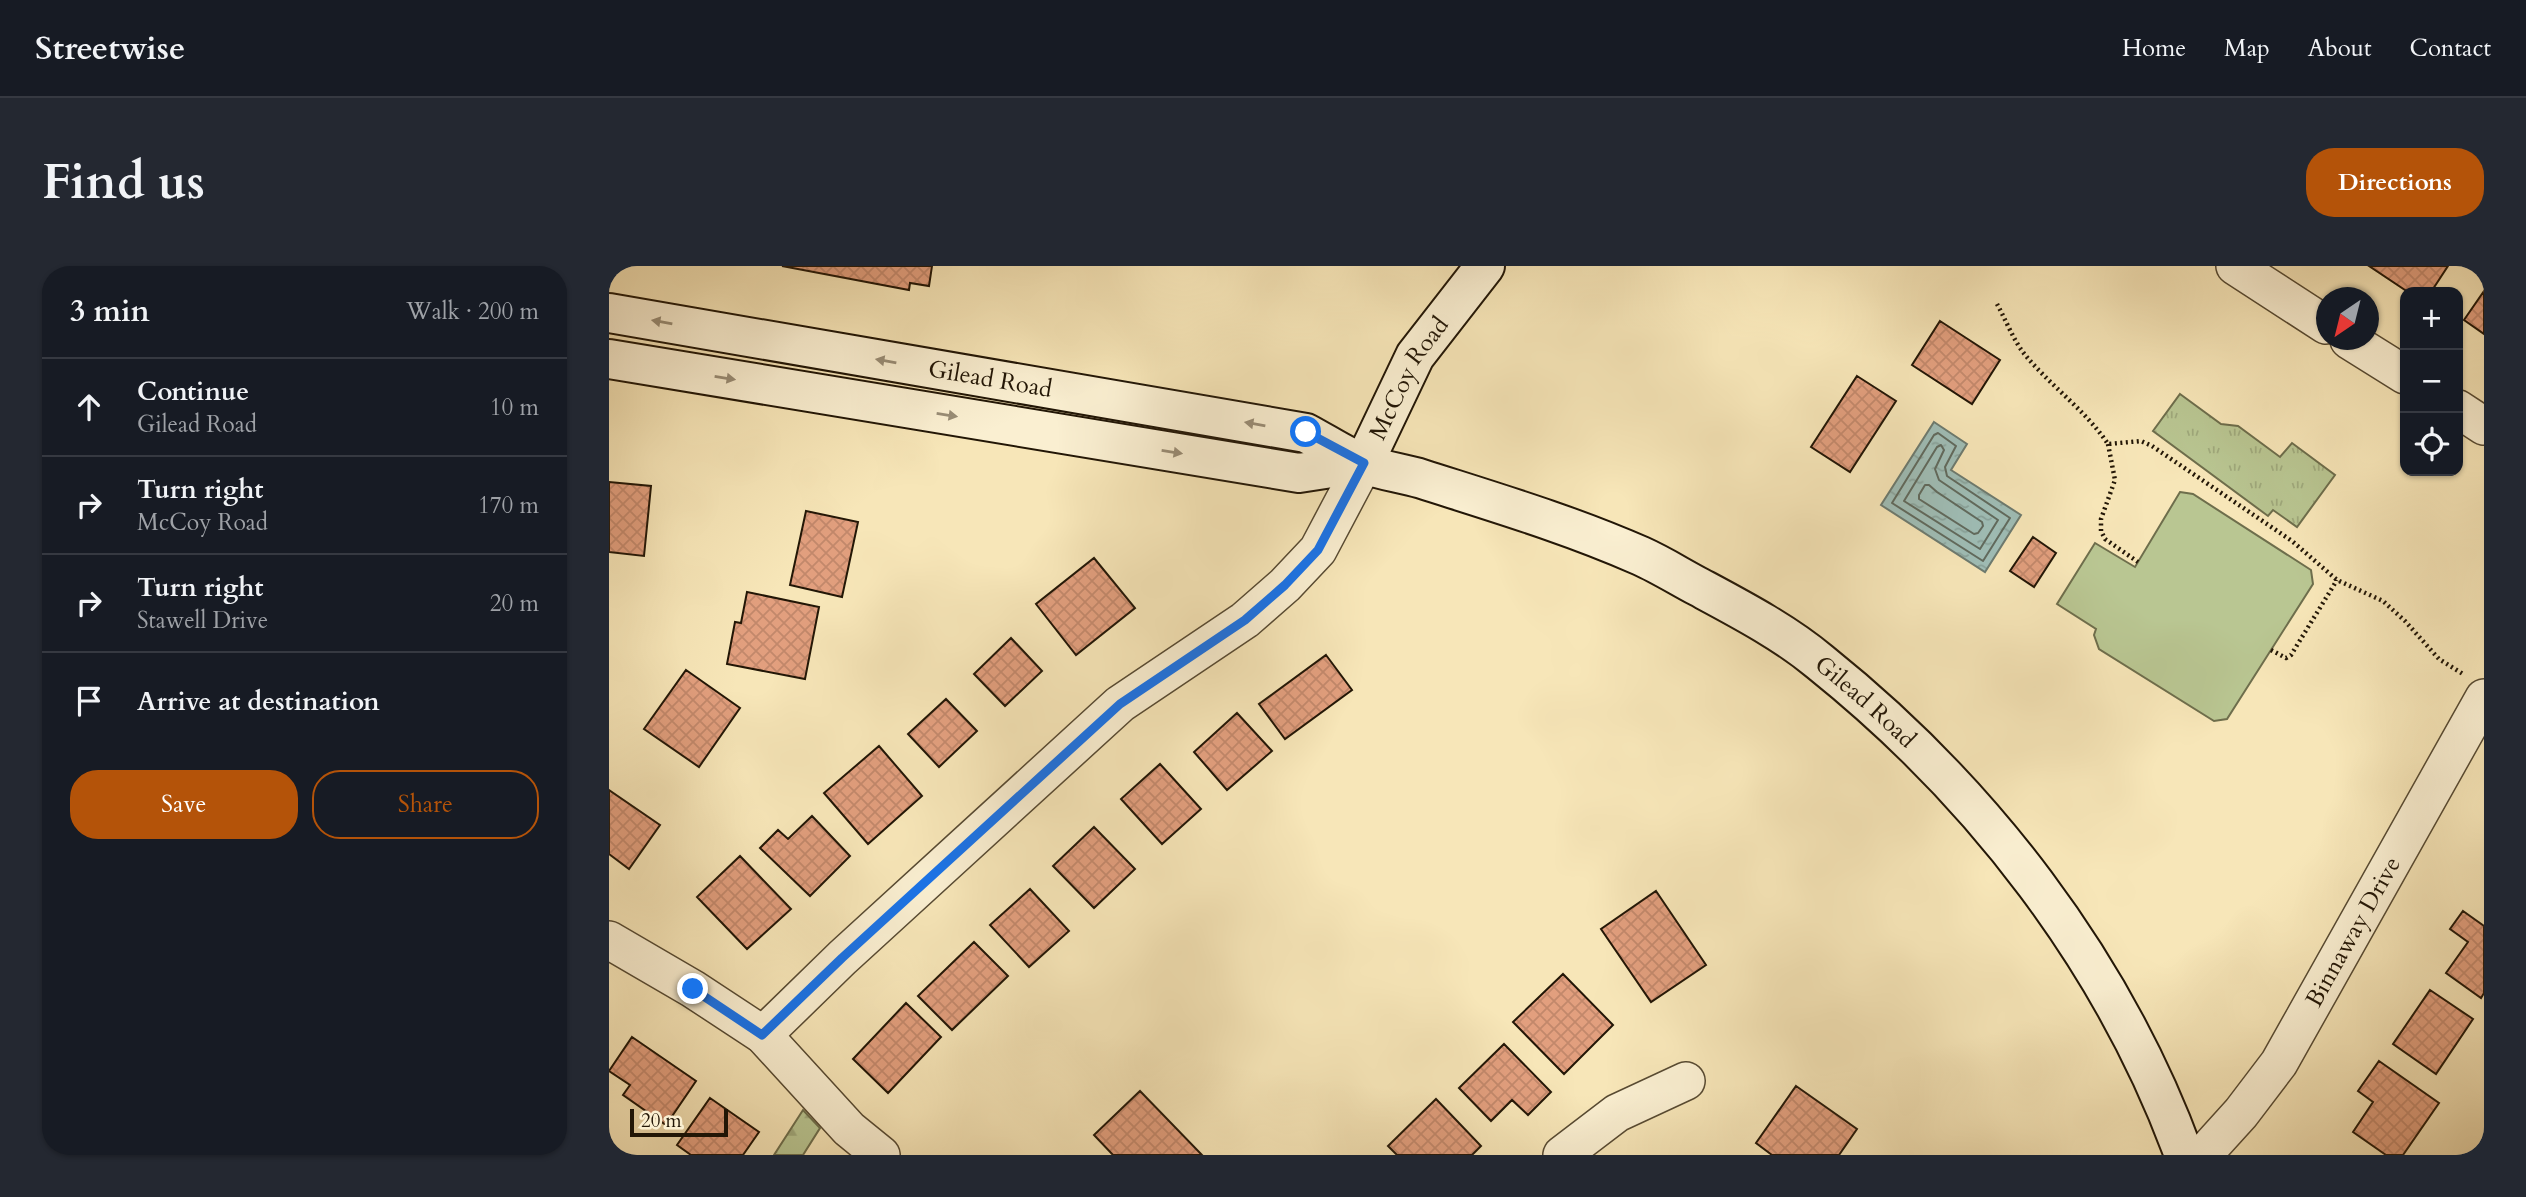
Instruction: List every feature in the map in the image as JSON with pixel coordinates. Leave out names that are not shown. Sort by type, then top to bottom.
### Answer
[{"type":"main road","name":"McCoy Road","points":[[1364,463],[1415,356],[1485,266]]},
{"type":"main road","name":"Gilead Road","points":[[609,313],[1306,432],[1364,463],[1554,520],[1644,557],[1748,613],[1818,660],[1894,726],[1954,786],[2033,881],[2081,946],[2123,1021],[2168,1111],[2184,1155]]},
{"type":"main road","name":"Gilead Road","points":[[609,359],[1299,473],[1364,463]]},
{"type":"street","points":[[2235,266],[2316,319]]},
{"type":"street","points":[[2365,350],[2400,372]]},
{"type":"street","points":[[2463,412],[2484,426]]},
{"type":"street","name":"McCoy Road","points":[[762,1035],[842,958],[1120,704],[1245,620],[1285,585],[1318,550],[1364,463]]},
{"type":"street","name":"Binnaway Drive","points":[[2203,1155],[2241,1113],[2280,1063],[2478,690]]},
{"type":"street","points":[[609,940],[693,989],[762,1035],[849,1129],[881,1155]]},
{"type":"street","points":[[1562,1155],[1618,1113],[1686,1081]]},
{"type":"path","points":[[1997,304],[2024,354],[2096,426],[2108,444],[2115,480],[2101,519],[2101,531],[2105,538],[2138,562]]},
{"type":"path","points":[[2108,444],[2141,441],[2151,446],[2292,541],[2337,580],[2383,601],[2439,659],[2478,690]]},
{"type":"path","points":[[2271,650],[2286,658],[2291,655],[2337,580]]},
{"type":"green space","points":[[2180,394],[2221,424],[2238,426],[2280,457],[2292,443],[2335,475],[2297,527],[2273,510],[2268,516],[2153,431]]},
{"type":"green space","points":[[2180,492],[2193,494],[2311,570],[2313,584],[2227,719],[2214,721],[2099,649],[2094,635],[2096,629],[2057,604],[2095,543],[2135,567]]},
{"type":"green space","points":[[803,1110],[820,1128],[803,1155],[774,1155]]},
{"type":"water","points":[[1934,422],[1967,444],[1951,470],[2021,515],[1985,572],[1881,505]]},
{"type":"building","points":[[782,266],[932,266],[929,286],[910,283],[909,290]]},
{"type":"building","points":[[2369,266],[2448,266],[2434,287],[2400,287]]},
{"type":"building","points":[[2484,291],[2484,334],[2464,320]]},
{"type":"building","points":[[1940,321],[2000,360],[1972,404],[1912,365]]},
{"type":"building","points":[[1857,376],[1896,401],[1850,472],[1811,447]]},
{"type":"building","points":[[609,482],[651,486],[644,556],[609,552]]},
{"type":"building","points":[[806,511],[858,522],[842,597],[790,585]]},
{"type":"building","points":[[2033,537],[2056,553],[2034,587],[2010,571]]},
{"type":"building","points":[[1094,558],[1135,608],[1076,655],[1036,604]]},
{"type":"building","points":[[747,592],[819,607],[805,679],[727,664],[735,622],[741,623]]},
{"type":"building","points":[[1011,638],[1042,671],[1005,706],[974,674]]},
{"type":"building","points":[[1326,655],[1352,690],[1285,739],[1259,704]]},
{"type":"building","points":[[686,670],[740,708],[699,767],[644,729]]},
{"type":"building","points":[[946,699],[977,731],[939,767],[908,734]]},
{"type":"building","points":[[1237,713],[1272,751],[1227,790],[1194,752]]},
{"type":"building","points":[[879,746],[922,796],[868,844],[824,793]]},
{"type":"building","points":[[1160,764],[1201,809],[1162,844],[1121,799]]},
{"type":"building","points":[[609,790],[660,825],[629,869],[609,854]]},
{"type":"building","points":[[812,816],[850,856],[810,896],[760,848],[778,830],[788,839]]},
{"type":"building","points":[[1094,827],[1135,869],[1094,908],[1053,866]]},
{"type":"building","points":[[740,856],[791,909],[747,949],[697,897]]},
{"type":"building","points":[[1030,889],[1069,931],[1029,967],[990,925]]},
{"type":"building","points":[[1656,891],[1706,965],[1651,1002],[1601,929]]},
{"type":"building","points":[[2463,911],[2484,926],[2484,993],[2481,998],[2446,973],[2468,942],[2450,929]]},
{"type":"building","points":[[974,942],[1008,976],[952,1030],[918,996]]},
{"type":"building","points":[[1563,974],[1613,1025],[1564,1074],[1513,1022]]},
{"type":"building","points":[[2430,990],[2473,1019],[2436,1074],[2393,1044]]},
{"type":"building","points":[[906,1003],[941,1037],[888,1093],[853,1059]]},
{"type":"building","points":[[632,1037],[696,1081],[666,1125],[623,1095],[630,1085],[609,1071]]},
{"type":"building","points":[[1504,1044],[1551,1092],[1528,1115],[1512,1100],[1491,1121],[1459,1088]]},
{"type":"building","points":[[2379,1061],[2439,1103],[2403,1155],[2386,1155],[2353,1132],[2373,1102],[2358,1091]]},
{"type":"building","points":[[1796,1086],[1857,1129],[1839,1155],[1772,1155],[1756,1143]]},
{"type":"building","points":[[1140,1091],[1202,1155],[1113,1155],[1094,1135]]},
{"type":"building","points":[[710,1098],[759,1132],[743,1155],[691,1155],[677,1145]]},
{"type":"building","points":[[1436,1099],[1481,1146],[1472,1155],[1397,1155],[1388,1146]]},
{"type":"route","points":[[693,989],[762,1035],[842,958],[1120,704],[1245,620],[1285,585],[1318,550],[1364,463],[1306,432]]}]
